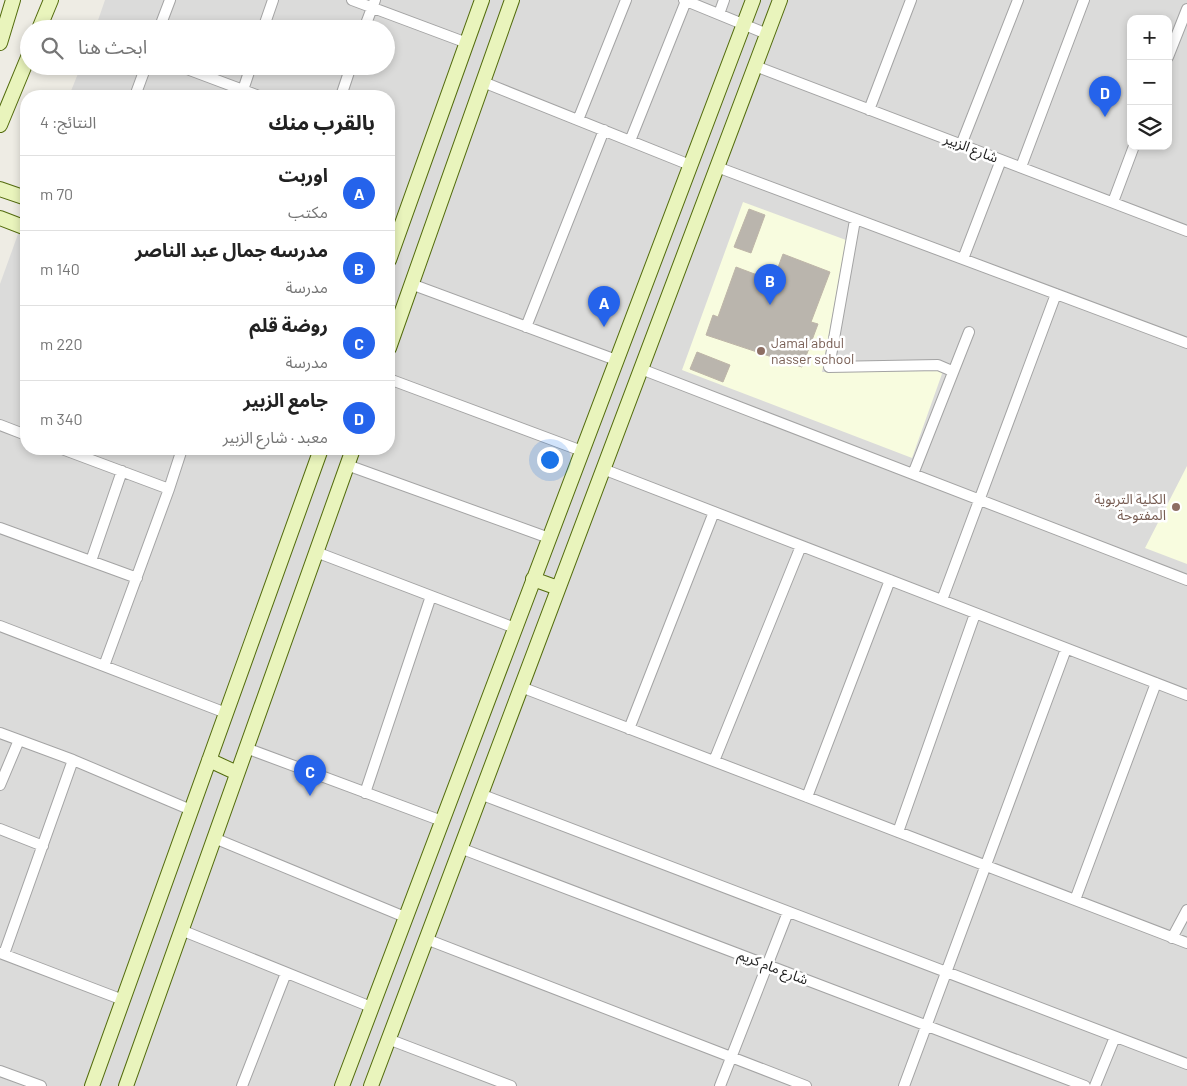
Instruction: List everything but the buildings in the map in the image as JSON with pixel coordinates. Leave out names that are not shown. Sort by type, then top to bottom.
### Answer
[{"type":"street","points":[[43,20],[51,0]]},
{"type":"street","points":[[162,20],[170,0]]},
{"type":"street","points":[[266,20],[272,0]]},
{"type":"street","points":[[352,0],[373,4],[467,43]]},
{"type":"street","points":[[395,243],[482,0]]},
{"type":"street","points":[[395,331],[512,0]]},
{"type":"street","points":[[578,120],[626,0]]},
{"type":"street","points":[[630,141],[685,0],[767,34]]},
{"type":"street","points":[[719,14],[724,0]]},
{"type":"street","points":[[342,1086],[753,0]]},
{"type":"street","points":[[371,1086],[780,0]]},
{"type":"street","points":[[869,110],[911,0]]},
{"type":"street","points":[[961,145],[1018,0]]},
{"type":"street","points":[[1021,168],[1084,0]]},
{"type":"street","points":[[0,43],[14,2]]},
{"type":"street","points":[[367,20],[373,4]]},
{"type":"street","points":[[1172,47],[1187,8]]},
{"type":"street","name":"شارع الزبير","points":[[755,66],[1187,231]]},
{"type":"street","points":[[0,125],[21,75]]},
{"type":"street","points":[[137,90],[143,75]]},
{"type":"street","points":[[200,75],[235,90]]},
{"type":"street","points":[[243,90],[248,75]]},
{"type":"street","points":[[343,90],[348,75]]},
{"type":"street","points":[[483,82],[690,165]]},
{"type":"street","points":[[526,327],[604,130]]},
{"type":"street","points":[[1113,202],[1132,150]]},
{"type":"street","points":[[963,259],[1002,160]]},
{"type":"street","points":[[717,167],[1187,343]]},
{"type":"street","points":[[0,189],[20,196]]},
{"type":"street","points":[[0,218],[20,226]]},
{"type":"street","points":[[855,220],[829,367],[938,366],[952,371]]},
{"type":"street","points":[[411,284],[616,360]]},
{"type":"street","points":[[942,600],[1056,294]]},
{"type":"street","points":[[913,474],[952,371],[969,332]]},
{"type":"street","points":[[641,369],[1187,580]]},
{"type":"street","points":[[395,380],[582,450]]},
{"type":"street","points":[[0,425],[20,431]]},
{"type":"street","points":[[78,455],[169,490]]},
{"type":"street","points":[[104,666],[180,455]]},
{"type":"street","points":[[92,1086],[319,455]]},
{"type":"street","points":[[126,1086],[351,455]]},
{"type":"street","points":[[347,465],[549,538]]},
{"type":"street","points":[[603,469],[1187,696]]},
{"type":"street","points":[[91,561],[122,472]]},
{"type":"street","points":[[629,729],[714,512]]},
{"type":"street","points":[[0,528],[137,578]]},
{"type":"street","points":[[714,762],[801,546]]},
{"type":"street","points":[[316,552],[515,628]]},
{"type":"street","points":[[533,579],[558,588]]},
{"type":"street","points":[[807,797],[890,580]]},
{"type":"street","points":[[365,793],[432,596]]},
{"type":"street","points":[[898,832],[976,614]]},
{"type":"street","points":[[0,626],[226,713]]},
{"type":"street","points":[[904,1086],[1066,648]]},
{"type":"street","points":[[1075,900],[1156,683]]},
{"type":"street","points":[[521,687],[1187,943]]},
{"type":"street","points":[[0,732],[73,760],[191,810]]},
{"type":"street","points":[[0,785],[18,740]]},
{"type":"street","points":[[246,748],[442,821]]},
{"type":"street","points":[[73,760],[43,846],[2,953],[123,1000]]},
{"type":"street","points":[[209,760],[237,773]]},
{"type":"street","points":[[480,794],[1187,1064]]},
{"type":"street","points":[[0,829],[43,846]]},
{"type":"street","points":[[214,838],[406,917]]},
{"type":"street","name":"شارع مام كريم","points":[[460,848],[1085,1086]]},
{"type":"street","points":[[1172,938],[1187,910]]},
{"type":"street","points":[[720,1086],[788,912]]},
{"type":"street","points":[[181,930],[371,1007]]},
{"type":"street","points":[[426,939],[806,1086]]},
{"type":"street","points":[[242,1086],[286,973]]},
{"type":"street","points":[[1095,1086],[1115,1037]]},
{"type":"street","points":[[388,1039],[511,1086]]},
{"type":"street","points":[[0,1071],[41,1086]]},
{"type":"shaded area","points":[[105,0],[1187,0],[1187,1086],[0,1086],[0,284],[20,229],[20,455],[395,455],[395,90],[71,90],[77,75],[395,75],[395,20],[98,20]]},
{"type":"shaded area","points":[[743,202],[846,240],[822,372],[943,371],[912,458],[682,370]]},
{"type":"shaded area","name":"الكلية التربوية المفتوحة","points":[[1187,466],[1187,564],[1145,548]]},
{"type":"place","name":"جامع الزبير","points":[[1105,117]]},
{"type":"place","name":"مدرسه جمال عبد الناصر","points":[[770,305]]},
{"type":"place","name":"اوربت","points":[[604,327]]},
{"type":"place","name":"Jamal abdul nasser school","points":[[761,351]]},
{"type":"place","name":"الكلية التربوية المفتوحة","points":[[1176,507]]},
{"type":"place","name":"روضة قلم","points":[[310,796]]}]
